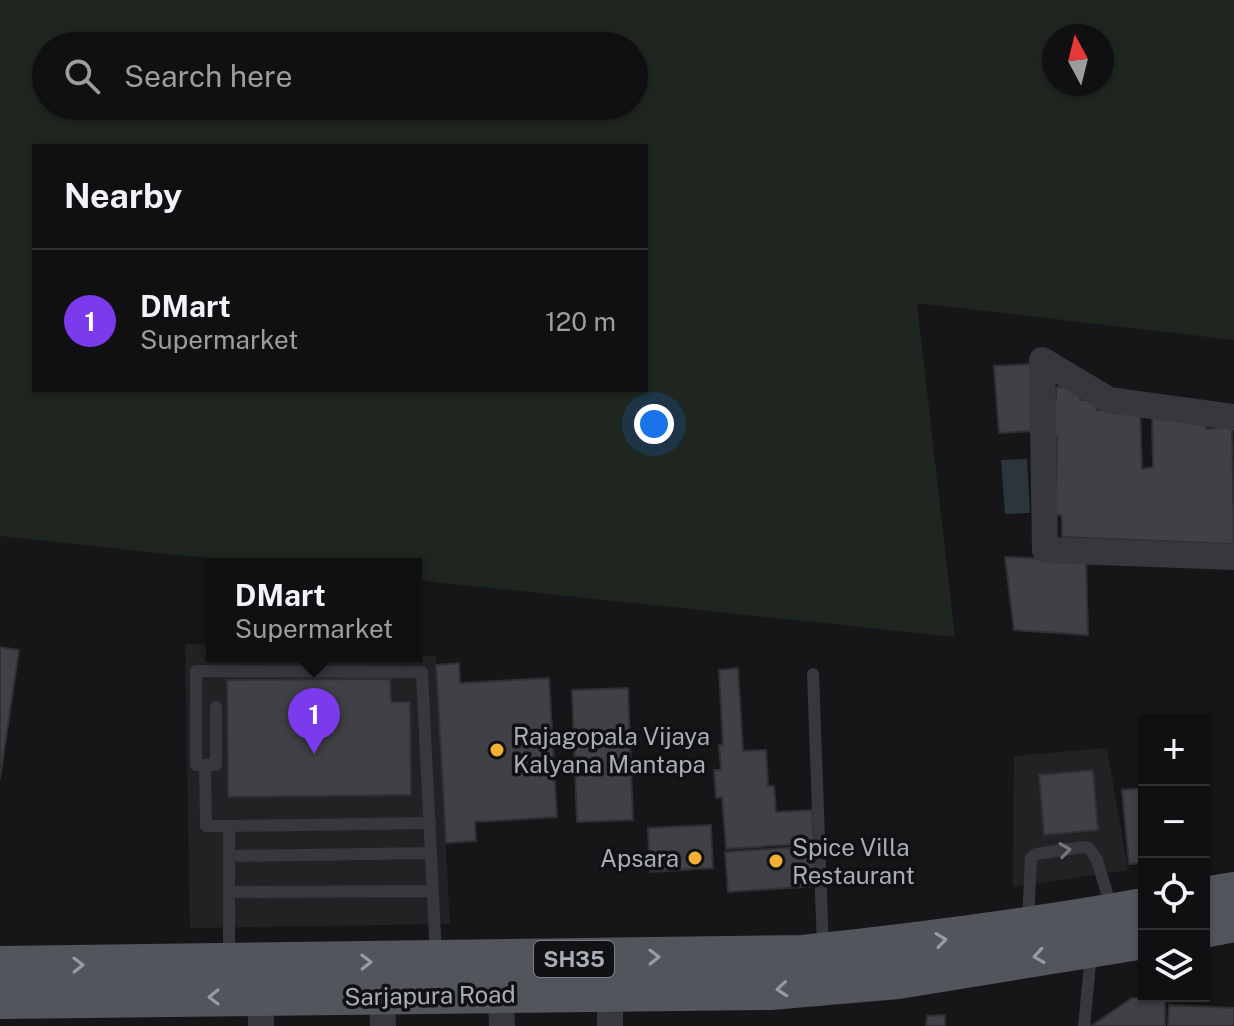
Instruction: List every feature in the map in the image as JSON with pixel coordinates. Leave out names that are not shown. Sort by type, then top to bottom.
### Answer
[{"type":"main road","points":[[1210,896],[1234,892]]},
{"type":"main road","points":[[1210,927],[1234,922]]},
{"type":"main road","name":"Sarjapura Road","points":[[0,966],[229,964],[302,980],[382,1011],[610,1009],[770,990],[897,963],[1028,928],[1123,930]]},
{"type":"main road","name":"Sarjapura Road","points":[[0,999],[261,1011],[302,980],[436,961],[823,953],[897,963],[1123,930]]},
{"type":"street","points":[[1234,417],[1109,400],[1042,360],[1045,550],[1234,557]]},
{"type":"lane","points":[[216,707],[216,765],[196,765],[196,671],[422,672],[436,961]]},
{"type":"lane","points":[[813,674],[823,953]]},
{"type":"lane","points":[[205,765],[206,826],[430,823]]},
{"type":"lane","points":[[229,826],[229,964]]},
{"type":"lane","points":[[1028,928],[1031,858],[1036,854],[1089,848],[1097,860],[1123,930],[1084,1026]]},
{"type":"lane","points":[[229,856],[431,853]]},
{"type":"lane","points":[[229,892],[433,891]]},
{"type":"shaded area","points":[[0,0],[1234,0],[1234,340],[917,303],[955,637],[422,581],[422,558],[207,558],[0,536]]},
{"type":"shaded area","points":[[1027,459],[1030,513],[1005,514],[1001,460]]},
{"type":"shaded area","points":[[185,644],[206,645],[206,662],[422,662],[422,656],[436,656],[450,924],[190,928]]},
{"type":"shaded area","points":[[1107,748],[1128,870],[1013,887],[1014,756]]},
{"type":"building","points":[[1030,364],[1034,431],[999,433],[994,366]]},
{"type":"building","points":[[1075,386],[1080,391],[1080,400],[1099,400],[1097,410],[1140,410],[1142,469],[1153,467],[1152,413],[1206,423],[1206,429],[1232,423],[1234,544],[1062,537],[1062,516],[1056,514],[1057,437],[1051,437],[1049,400],[1056,400],[1056,387]]},
{"type":"building","points":[[1005,557],[1086,560],[1088,635],[1014,630]]},
{"type":"building","points":[[0,647],[19,650],[0,779]]},
{"type":"building","name":"Rajagopala Vijaya Kalyana Mantapa","points":[[459,663],[460,683],[549,678],[557,817],[475,822],[476,841],[446,843],[436,665]]},
{"type":"building","points":[[738,668],[743,751],[766,750],[768,786],[774,786],[776,812],[812,810],[814,843],[726,849],[722,797],[716,798],[714,770],[721,770],[719,745],[723,745],[719,670]]},
{"type":"building","points":[[390,679],[391,702],[410,702],[411,795],[228,797],[227,680]]},
{"type":"building","points":[[628,688],[633,820],[577,822],[572,690]]},
{"type":"building","points":[[1093,770],[1098,830],[1044,835],[1039,775]]},
{"type":"building","points":[[1138,789],[1138,863],[1129,864],[1122,790]]},
{"type":"building","points":[[711,825],[713,868],[650,872],[648,828]]},
{"type":"building","points":[[814,846],[816,886],[728,892],[725,852]]},
{"type":"building","points":[[1132,998],[1138,998],[1138,1002],[1165,1002],[1165,1026],[1091,1026]]},
{"type":"building","points":[[1169,1005],[1234,1008],[1234,1026],[1168,1026]]},
{"type":"building","points":[[945,1015],[945,1026],[926,1026],[927,1016]]},
{"type":"place","name":"Rajagopala Vijaya Kalyana Mantapa","points":[[497,750]]},
{"type":"place","name":"DMart","points":[[314,754]]},
{"type":"place","name":"Apsara","points":[[695,858]]},
{"type":"place","name":"Spice Villa Restaurant","points":[[776,861]]}]
